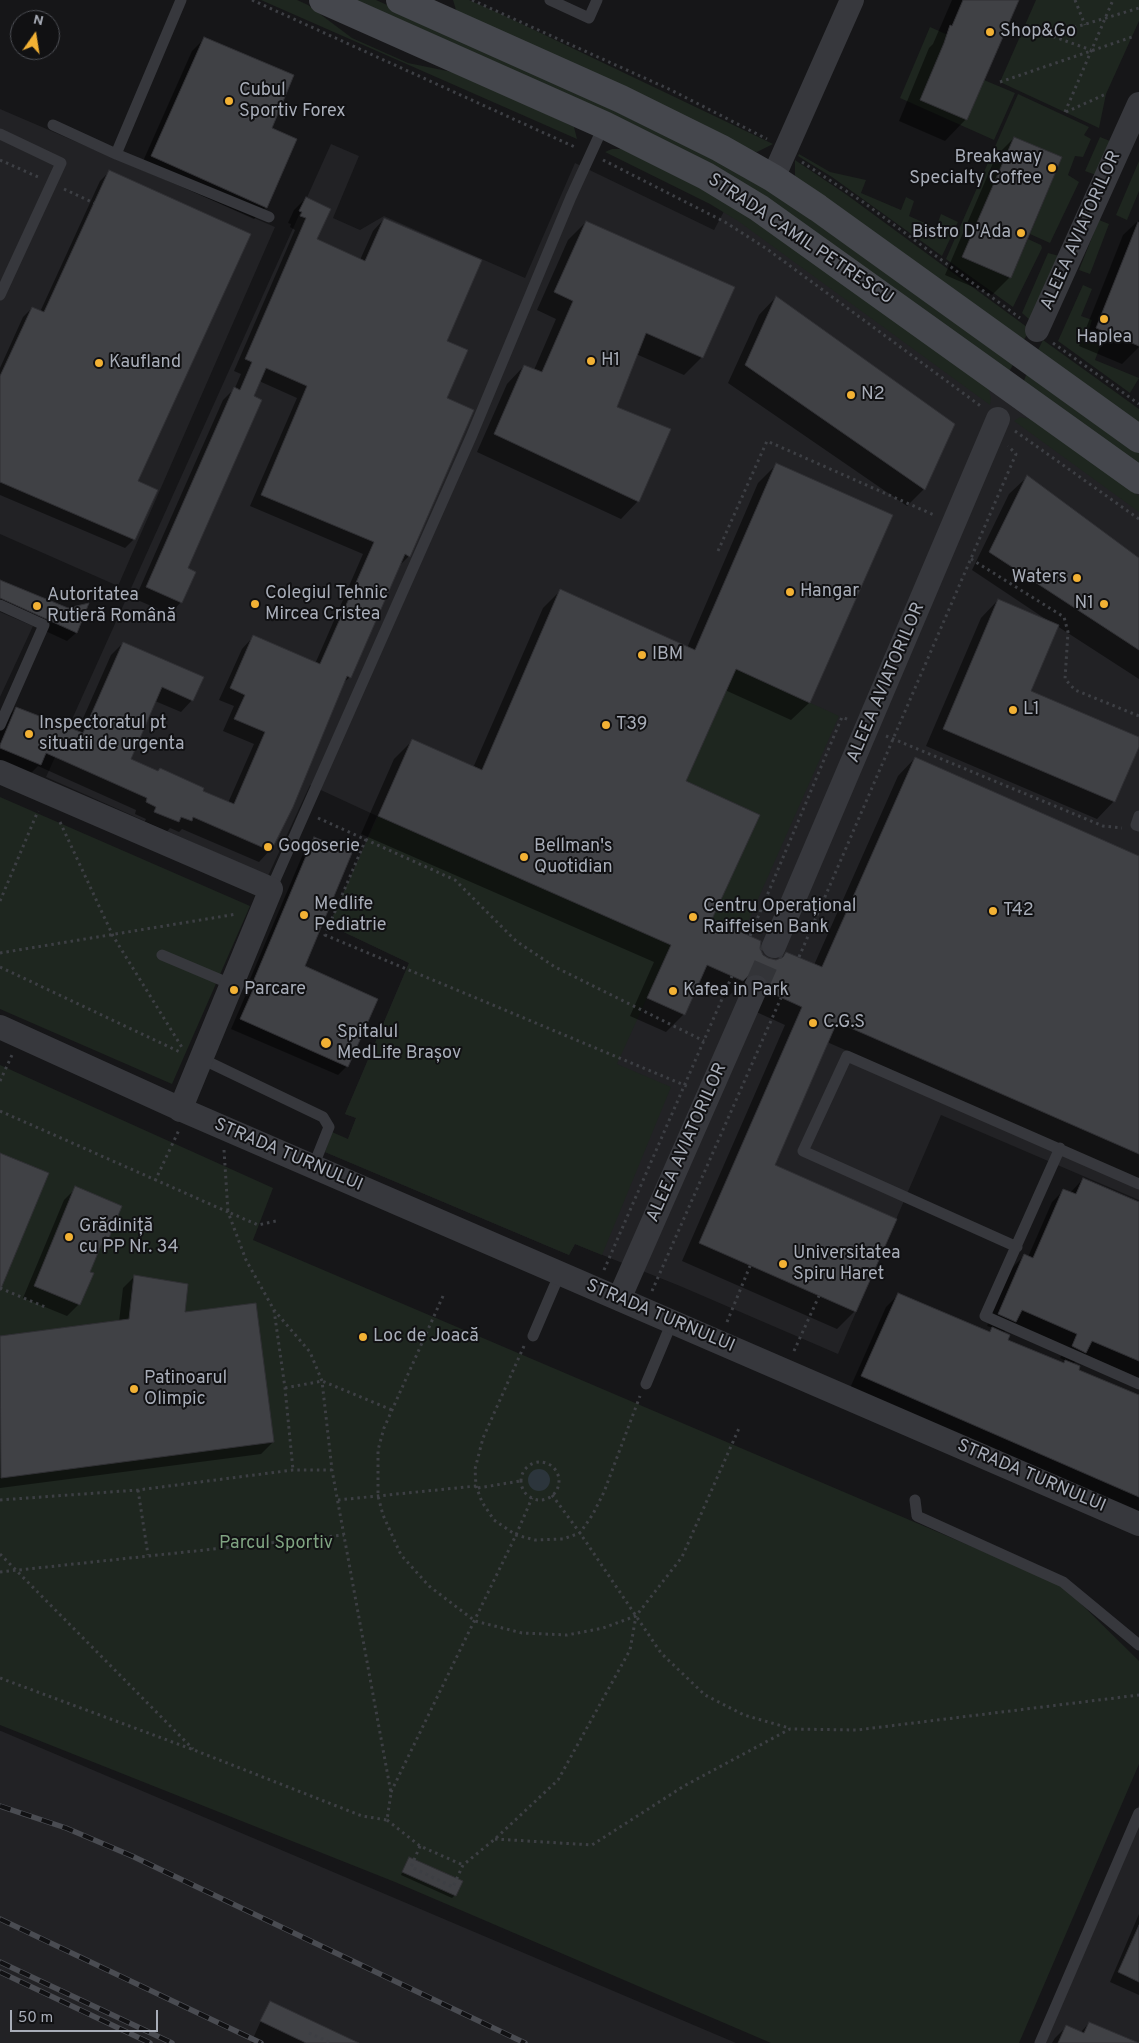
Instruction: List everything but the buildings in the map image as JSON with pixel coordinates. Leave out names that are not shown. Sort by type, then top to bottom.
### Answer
[{"type":"street","name":"STRADA CAMIL PETRESCU","points":[[322,0],[604,125],[706,176],[759,208],[1139,480]]},
{"type":"street","name":"STRADA CAMIL PETRESCU","points":[[400,0],[428,6],[720,148],[773,178],[818,208],[1139,439]]},
{"type":"street","name":"STRADA CAMIL PETRESCU","points":[[773,178],[852,0]]},
{"type":"street","name":"ALEEA AVIATORILOR","points":[[1037,330],[1139,104]]},
{"type":"street","name":"ALEEA AVIATORILOR","points":[[774,946],[996,425]]},
{"type":"street","points":[[0,772],[271,889],[202,1059],[184,1111]]},
{"type":"street","name":"ALEEA AVIATORILOR","points":[[619,1299],[756,987]]},
{"type":"street","name":"STRADA TURNULUI","points":[[10,1031],[222,1128],[1139,1524]]},
{"type":"lane","points":[[116,154],[181,0]]},
{"type":"lane","points":[[550,0],[589,18],[597,0]]},
{"type":"lane","points":[[53,125],[116,154],[269,217]]},
{"type":"lane","points":[[271,889],[471,437],[604,125]]},
{"type":"lane","points":[[0,134],[61,163],[0,295]]},
{"type":"lane","points":[[0,605],[44,624],[0,724]]},
{"type":"lane","points":[[162,956],[232,985]]},
{"type":"lane","points":[[1017,1247],[803,1151],[847,1056],[1139,1184]]},
{"type":"lane","points":[[202,1059],[323,1117],[329,1127],[313,1167]]},
{"type":"lane","points":[[1060,1148],[986,1316],[1139,1384]]},
{"type":"lane","points":[[530,1338],[560,1273]]},
{"type":"lane","points":[[646,1384],[672,1322]]},
{"type":"lane","points":[[915,1500],[918,1516],[1063,1582],[1139,1645]]},
{"type":"lane","points":[[1040,2043],[1139,1813]]},
{"type":"path","points":[[252,0],[591,154],[652,183],[725,222],[767,249],[996,425],[1139,519]]},
{"type":"path","points":[[472,0],[663,86],[772,142]]},
{"type":"path","points":[[1075,0],[1085,25]]},
{"type":"path","points":[[1106,94],[1065,112],[1113,0]]},
{"type":"path","points":[[1021,34],[1049,34],[1139,8]]},
{"type":"path","points":[[1049,34],[1091,50]]},
{"type":"path","points":[[1000,82],[1091,50],[1132,38]]},
{"type":"path","points":[[797,159],[900,228],[1139,404]]},
{"type":"path","points":[[798,957],[1016,454],[996,425]]},
{"type":"path","points":[[718,551],[768,441],[955,525]]},
{"type":"path","points":[[971,559],[1064,616],[1068,632],[1065,679],[1075,690],[1139,716]]},
{"type":"path","points":[[750,936],[842,717],[868,728]]},
{"type":"path","points":[[893,740],[1103,826],[1122,828],[1138,822]]},
{"type":"path","points":[[0,902],[46,792]]},
{"type":"path","points":[[0,968],[187,1056],[113,936],[46,792]]},
{"type":"path","points":[[304,812],[455,880],[516,940],[555,967],[704,1041]]},
{"type":"path","points":[[366,839],[325,935],[733,1106]]},
{"type":"path","points":[[606,1264],[732,976]]},
{"type":"path","points":[[655,1282],[781,998]]},
{"type":"path","points":[[0,1081],[10,1031]]},
{"type":"path","points":[[0,1111],[258,1225],[276,1221]]},
{"type":"path","points":[[155,1181],[184,1111]]},
{"type":"path","points":[[222,1128],[228,1212],[246,1260],[274,1310],[310,1352],[322,1381],[332,1470],[390,1793],[387,1820]]},
{"type":"path","points":[[726,1325],[750,1266]]},
{"type":"path","points":[[0,1288],[45,1307]]},
{"type":"path","points":[[443,1296],[384,1428],[378,1450],[378,1496],[383,1515],[401,1555],[429,1586],[475,1621],[522,1633],[567,1635],[603,1628],[636,1616]]},
{"type":"path","points":[[793,1354],[819,1296]]},
{"type":"path","points":[[274,1310],[285,1388],[293,1470]]},
{"type":"path","points":[[530,1338],[483,1438],[475,1469],[477,1487],[482,1502],[494,1520],[516,1535],[535,1540],[563,1539],[580,1533],[593,1514],[604,1492],[646,1384]]},
{"type":"path","points":[[285,1388],[322,1381],[392,1410]]},
{"type":"path","points":[[420,1846],[411,1867],[453,1886],[463,1865],[495,1839],[558,1780],[630,1650],[636,1616],[682,1557],[740,1426]]},
{"type":"path","points":[[542,1461],[549,1463],[558,1473],[559,1485],[552,1496],[540,1500],[532,1498],[524,1492],[520,1481],[521,1474],[530,1464],[542,1461]]},
{"type":"path","points":[[0,1500],[138,1490],[293,1470],[332,1470]]},
{"type":"path","points":[[338,1500],[477,1487],[520,1481]]},
{"type":"path","points":[[138,1490],[148,1555]]},
{"type":"path","points":[[552,1496],[580,1533],[661,1653],[704,1695],[744,1714],[790,1728],[858,1730],[1139,1695]]},
{"type":"path","points":[[390,1793],[475,1621],[532,1498]]},
{"type":"path","points":[[0,1572],[344,1535]]},
{"type":"path","points":[[0,1554],[194,1750]]},
{"type":"path","points":[[0,1678],[194,1750],[362,1816],[387,1820],[420,1846],[463,1865]]},
{"type":"path","points":[[495,1839],[592,1846],[684,1786],[790,1728]]},
{"type":"path","points":[[309,2033],[331,2043]]},
{"type":"shaded area","name":"Kaufland","points":[[0,109],[275,227],[118,586],[0,534]]},
{"type":"shaded area","points":[[331,144],[359,156],[333,218],[360,230],[384,216],[525,278],[575,163],[714,230],[738,185],[1139,472],[1139,1200],[941,1115],[838,1354],[680,1286],[575,1244],[569,1255],[325,1152],[348,1139],[356,1118],[345,1114],[409,963],[329,925],[377,816],[310,785],[268,876],[46,777]]},
{"type":"shaded area","points":[[0,612],[33,626],[0,697]]},
{"type":"shaded area","points":[[535,1469],[543,1469],[550,1476],[550,1484],[543,1491],[535,1491],[528,1484],[528,1476]]},
{"type":"shaded area","points":[[1,1731],[736,2043],[0,2043]]},
{"type":"shaded area","points":[[1139,1805],[1139,2043],[1035,2043]]},
{"type":"green space","points":[[261,0],[297,0],[308,5],[352,38],[408,63],[462,74],[574,127],[577,139]]},
{"type":"green space","points":[[340,0],[376,0],[497,54],[755,179],[1014,363],[1009,372],[843,254]]},
{"type":"green space","points":[[453,0],[469,0],[503,15],[773,144],[757,152],[746,150],[462,16],[456,10]]},
{"type":"green space","points":[[1036,0],[1139,0],[1139,21],[1106,94],[1099,128],[1000,82]]},
{"type":"green space","points":[[930,27],[948,35],[920,100],[984,80],[1015,93],[994,140],[900,98]]},
{"type":"green space","points":[[1018,94],[1089,127],[1084,135],[1091,139],[1083,157],[1075,156],[1068,175],[1079,182],[1050,243],[1030,234],[1062,157],[1014,137],[962,257],[1011,277],[1028,239],[1041,245],[1042,248],[1013,307],[946,259]]},
{"type":"green space","points":[[1100,137],[1110,141],[1096,175],[1085,171]]},
{"type":"green space","points":[[612,149],[621,149],[631,153],[718,196],[747,213],[988,387],[991,398],[990,405],[738,221],[710,204],[605,152]]},
{"type":"green space","points":[[799,154],[830,172],[866,180],[861,193],[901,210],[906,197],[914,201],[909,216],[936,228],[941,214],[958,222],[942,256],[832,177],[798,156]]},
{"type":"green space","points":[[795,160],[847,195],[1031,330],[1022,342],[795,178]]},
{"type":"green space","points":[[1139,161],[1139,191],[1127,220],[1116,215]]},
{"type":"green space","points":[[1099,220],[1109,224],[1090,274],[1079,270]]},
{"type":"green space","points":[[1048,253],[1059,256],[1030,320],[1022,313]]},
{"type":"green space","points":[[1083,285],[1092,289],[1081,316],[1092,320],[1089,330],[1104,336],[1095,360],[1139,378],[1130,393],[1058,341]]},
{"type":"green space","points":[[1043,340],[1139,409],[1139,428],[1036,354]]},
{"type":"green space","points":[[1027,373],[1139,452],[1139,465],[1023,383]]},
{"type":"green space","points":[[1020,417],[1031,419],[1139,496],[1139,512],[1014,421]]},
{"type":"green space","points":[[736,669],[839,716],[743,933],[712,919],[760,815],[686,781]]},
{"type":"green space","points":[[0,797],[250,906],[172,1084],[0,1009]]},
{"type":"green space","points":[[378,816],[671,945],[617,1064],[671,1087],[602,1255],[575,1244],[569,1255],[325,1152],[332,1132],[348,1139],[356,1118],[345,1114],[409,963],[329,925]]},
{"type":"green space","name":"Parcul Sportiv","points":[[0,1065],[273,1188],[253,1240],[1062,1585],[1139,1661],[1139,1764],[1019,2043],[771,2043],[395,1882],[0,1725]]},
{"type":"tunnel","points":[[756,987],[774,946]]},
{"type":"railway","points":[[0,1806],[66,1828],[132,1856],[525,2043]]},
{"type":"railway","points":[[0,1919],[261,2043]]},
{"type":"railway","points":[[0,1962],[172,2043]]},
{"type":"railway","points":[[0,1972],[150,2043]]},
{"type":"place","name":"Shop&Go","points":[[990,32]]},
{"type":"place","name":"Cubul Sportiv Forex","points":[[229,101]]},
{"type":"place","name":"Breakaway Specialty Coffee","points":[[1052,168]]},
{"type":"place","name":"Bistro D'Ada","points":[[1021,233]]},
{"type":"place","name":"Haplea","points":[[1104,319]]},
{"type":"place","name":"H1","points":[[591,361]]},
{"type":"place","name":"Kaufland","points":[[99,363]]},
{"type":"place","name":"N2","points":[[851,395]]},
{"type":"place","name":"Waters","points":[[1077,578]]},
{"type":"place","name":"Hangar","points":[[790,592]]},
{"type":"place","name":"Colegiul Tehnic Mircea Cristea","points":[[255,604]]},
{"type":"place","name":"N1","points":[[1104,604]]},
{"type":"place","name":"Autoritatea Rutieră Română","points":[[37,606]]},
{"type":"place","name":"IBM","points":[[642,655]]},
{"type":"place","name":"L1","points":[[1013,710]]},
{"type":"place","name":"T39","points":[[606,725]]},
{"type":"place","name":"Inspectoratul pt situatii de urgenta","points":[[29,734]]},
{"type":"place","name":"Gogoserie","points":[[268,847]]},
{"type":"place","name":"Bellman's Quotidian","points":[[524,857]]},
{"type":"place","name":"T42","points":[[993,911]]},
{"type":"place","name":"Medlife Pediatrie","points":[[304,915]]},
{"type":"place","name":"Centru Operațional Raiffeisen Bank","points":[[693,917]]},
{"type":"place","name":"Parcare","points":[[234,990]]},
{"type":"place","name":"Kafea in Park","points":[[673,991]]},
{"type":"place","name":"C.G.S","points":[[813,1023]]},
{"type":"place","name":"Spitalul MedLife Brașov","points":[[326,1043]]},
{"type":"place","name":"Grădiniță cu PP Nr. 34","points":[[69,1237]]},
{"type":"place","name":"Universitatea Spiru Haret","points":[[783,1264]]},
{"type":"place","name":"Loc de Joacă","points":[[363,1337]]},
{"type":"place","name":"Patinoarul Olimpic","points":[[134,1389]]}]
